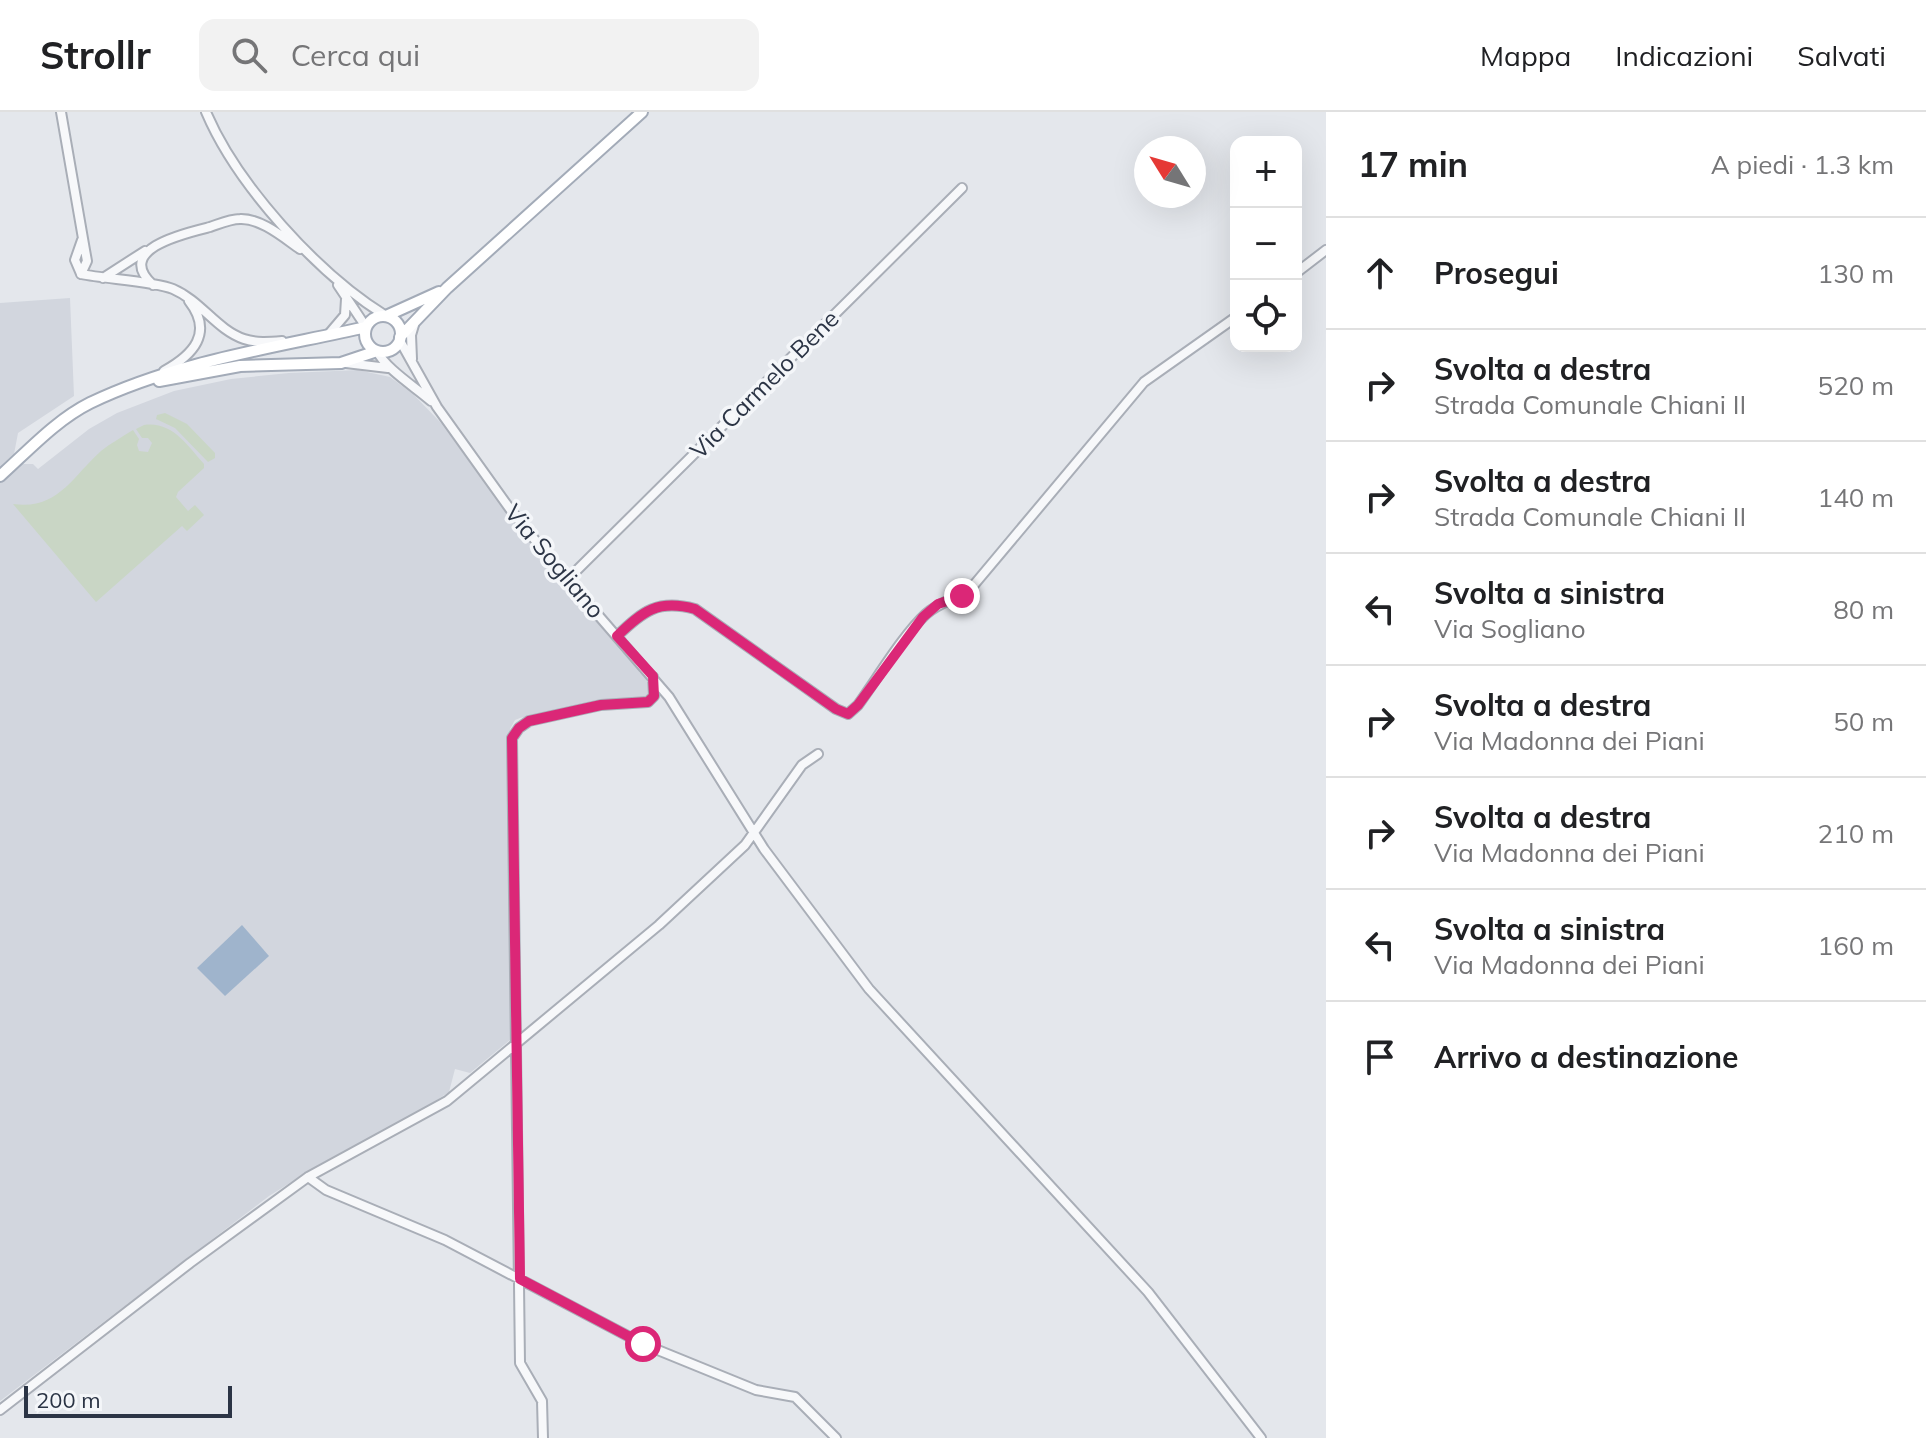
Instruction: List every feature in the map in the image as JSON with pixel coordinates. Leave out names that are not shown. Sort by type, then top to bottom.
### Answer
[{"type":"main road","points":[[133,387],[201,371],[240,366],[341,363],[377,351],[389,351],[447,288],[642,112]]},
{"type":"main road","points":[[0,476],[57,425],[89,404],[168,371],[366,327],[374,318],[386,316],[447,288]]},
{"type":"main road","name":"Via Sogliano","points":[[386,316],[396,322],[400,338]]},
{"type":"main road","name":"Via Sogliano","points":[[366,327],[365,338],[377,351]]},
{"type":"street","points":[[61,112],[82,239],[87,261],[98,278]]},
{"type":"street","name":"Via Sogliano","points":[[206,112],[218,141],[236,169],[311,256],[333,278],[386,316]]},
{"type":"street","name":"Via Carmelo Bene","points":[[567,580],[962,188]]},
{"type":"street","points":[[98,278],[164,241],[241,218],[280,234],[311,256]]},
{"type":"street","points":[[82,239],[75,260],[81,274],[171,288],[200,304],[230,332],[245,339],[260,342],[308,340]]},
{"type":"street","points":[[150,249],[142,258],[143,271],[154,285]]},
{"type":"street","points":[[1302,268],[1326,250]]},
{"type":"street","points":[[81,274],[87,261]]},
{"type":"street","name":"Via Sogliano","points":[[333,278],[366,327]]},
{"type":"street","points":[[147,381],[190,356],[197,344],[200,320],[186,297]]},
{"type":"street","points":[[327,336],[345,315],[347,298]]},
{"type":"street","points":[[617,636],[639,614],[659,606],[677,604],[695,609],[836,709],[848,714],[858,705],[923,617],[938,604],[962,596],[973,586],[1144,382],[1230,321]]},
{"type":"street","points":[[412,363],[414,323]]},
{"type":"street","name":"Via Sogliano","points":[[400,338],[437,407],[510,509],[669,697],[764,849],[869,989],[1148,1292],[1261,1438]]},
{"type":"street","name":"Via Sogliano","points":[[377,351],[389,368],[407,379],[437,407]]},
{"type":"street","points":[[341,363],[389,368]]},
{"type":"street","points":[[543,1438],[542,1401],[520,1363],[512,738],[529,721],[601,705],[648,702],[654,696],[653,676]]},
{"type":"street","points":[[0,1410],[178,1272],[308,1177],[447,1101],[659,925],[755,833],[802,765],[818,754]]},
{"type":"street","points":[[308,1177],[326,1190],[408,1223],[643,1344],[756,1390],[795,1397],[836,1438]]},
{"type":"shaded area","points":[[70,298],[74,396],[18,433],[14,454],[24,464],[33,464],[38,469],[89,429],[117,413],[174,391],[231,379],[289,373],[358,370],[390,377],[413,394],[441,423],[521,532],[648,679],[649,696],[646,699],[597,700],[520,718],[510,729],[510,1040],[470,1073],[455,1069],[449,1092],[420,1111],[320,1164],[269,1196],[0,1401],[0,303]]},
{"type":"green space","points":[[165,413],[187,424],[215,453],[215,458],[208,462],[175,428],[156,419],[157,415]]},
{"type":"green space","points":[[144,425],[171,431],[204,464],[204,468],[176,497],[188,511],[195,505],[204,515],[187,531],[182,526],[96,602],[13,504],[28,505],[53,497],[101,451],[133,430],[139,439],[139,451],[148,452],[152,443],[148,438],[142,438],[136,429]]},
{"type":"water","points":[[242,925],[269,956],[225,996],[197,968]]},
{"type":"route","points":[[643,1344],[520,1279],[512,738],[529,721],[601,705],[648,702],[654,696],[653,676],[617,636],[639,614],[659,606],[677,604],[695,609],[836,709],[848,714],[858,705],[923,617],[938,604],[962,596]]}]
